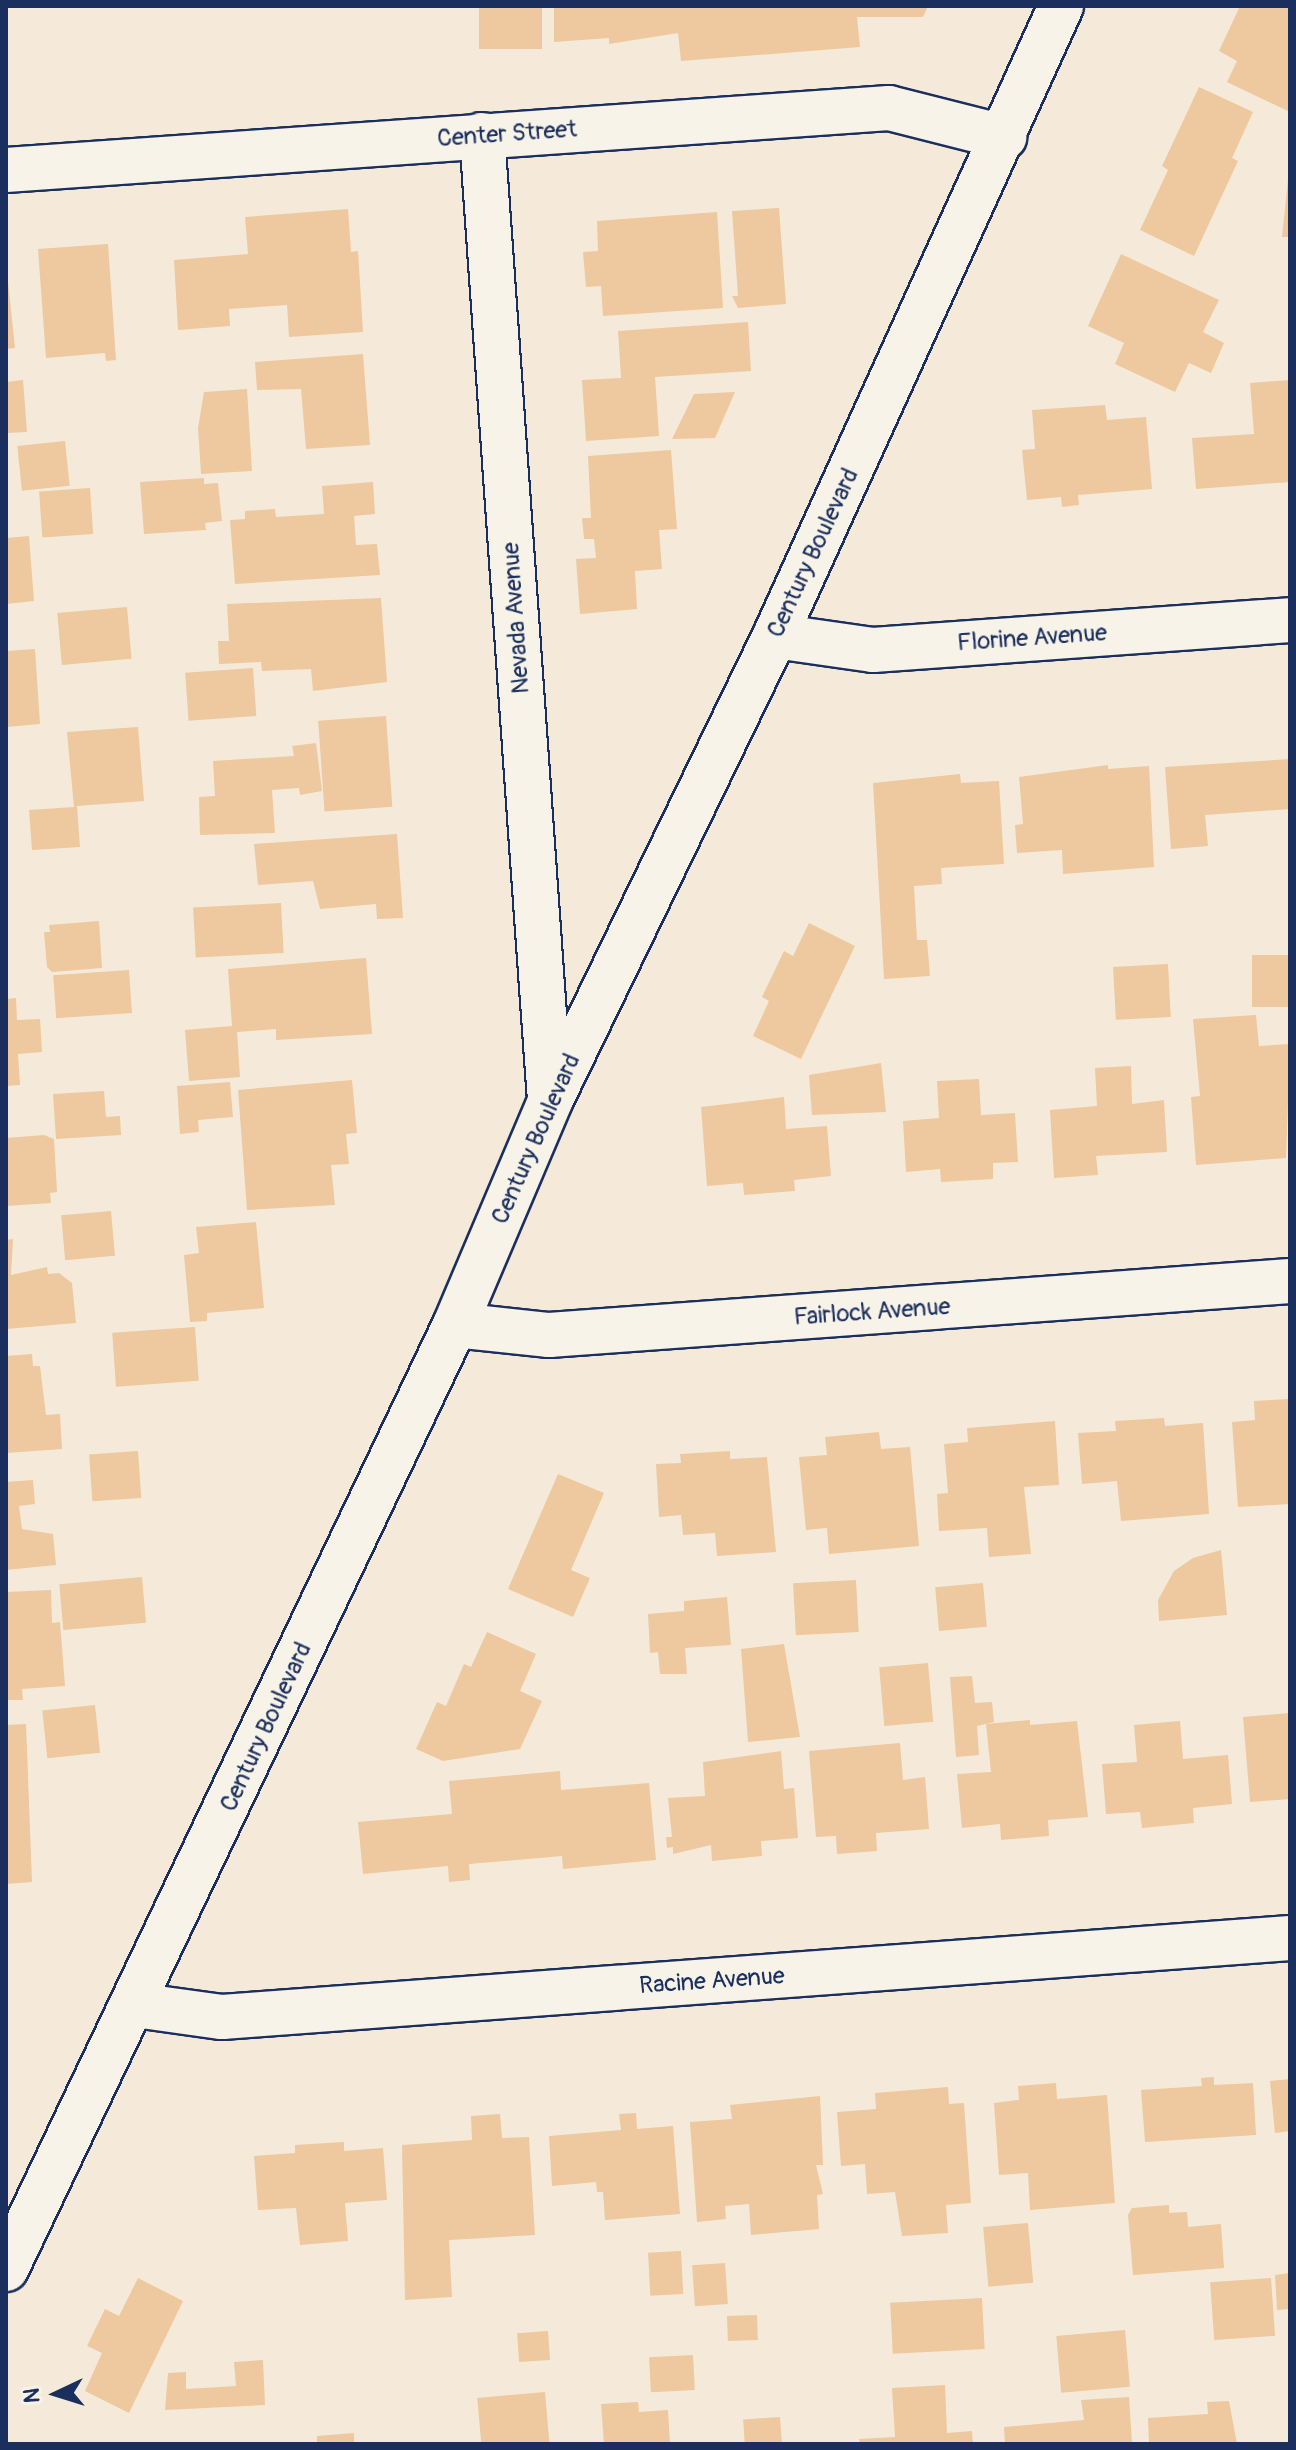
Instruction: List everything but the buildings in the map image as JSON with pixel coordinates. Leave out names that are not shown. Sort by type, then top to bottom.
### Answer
[{"type":"street","name":"Century Boulevard","points":[[6,2269],[135,2005],[455,1325],[550,1101],[775,636],[1061,6]]},
{"type":"street","name":"Center Street","points":[[6,170],[889,108],[1004,137]]},
{"type":"street","name":"Nevada Avenue","points":[[482,135],[550,1101]]},
{"type":"street","name":"Florine Avenue","points":[[775,636],[873,650],[1290,620]]},
{"type":"street","name":"Fairlock Avenue","points":[[455,1325],[549,1335],[1290,1281]]},
{"type":"street","name":"Racine Avenue","points":[[135,2005],[222,2017],[1290,1938]]}]
